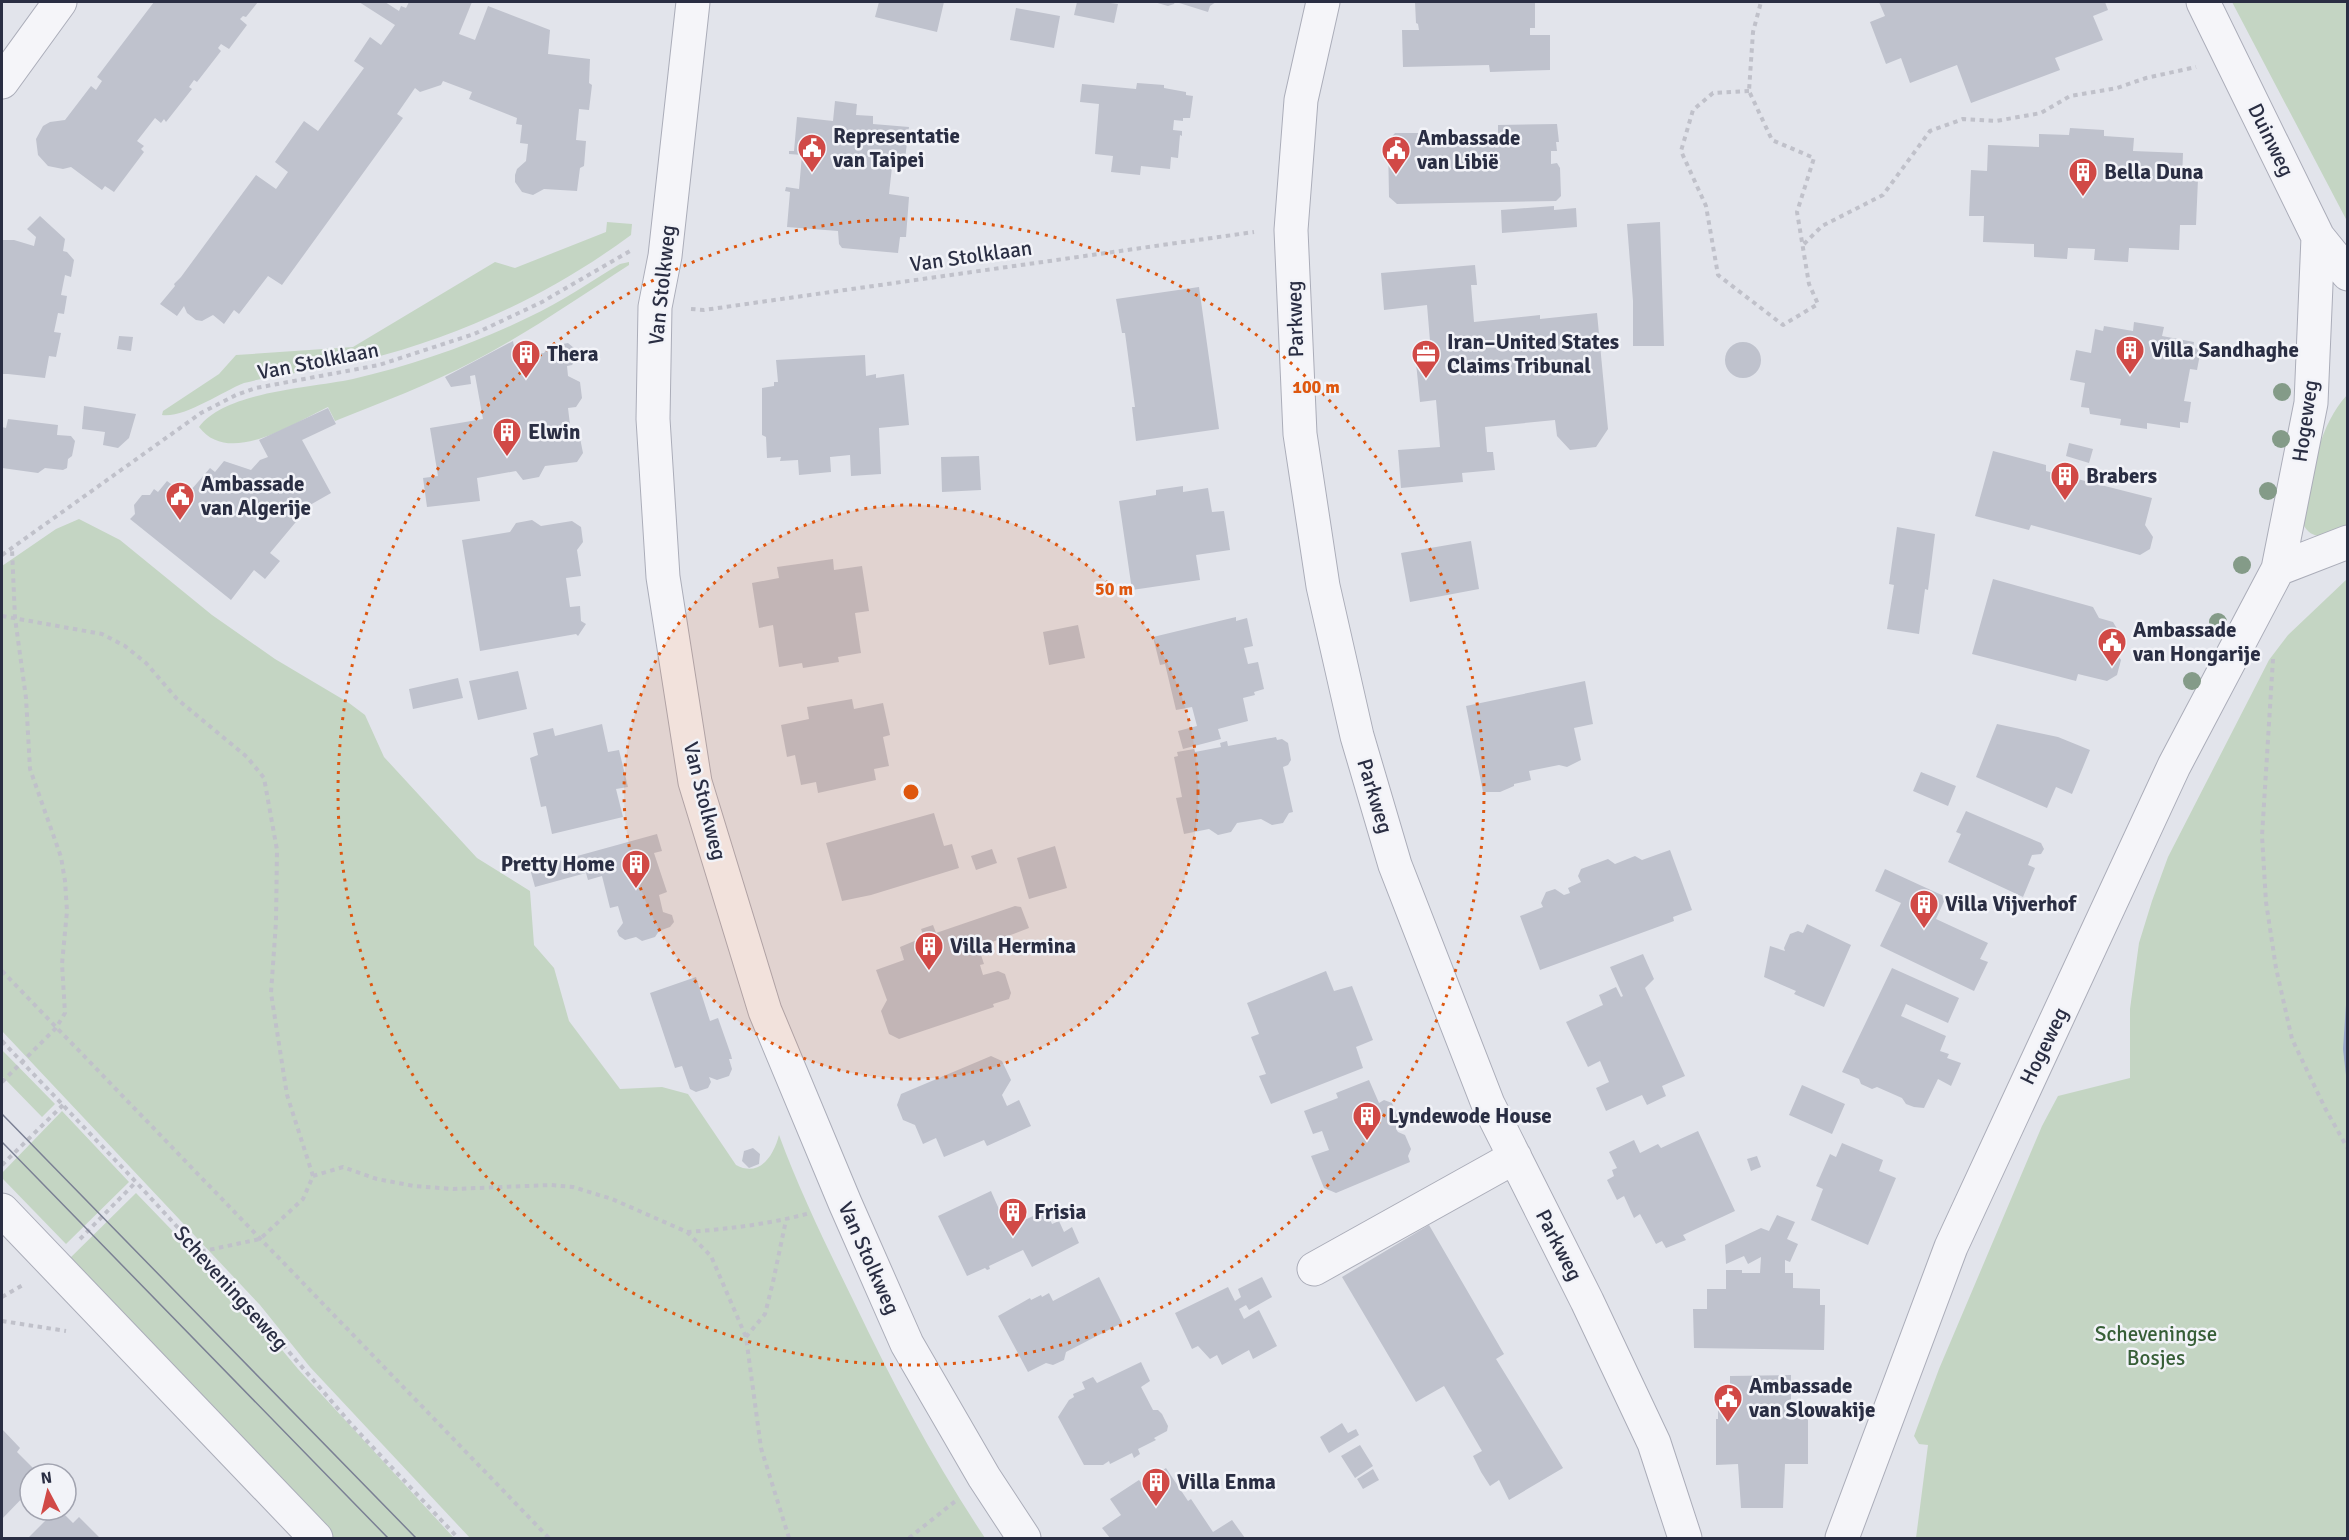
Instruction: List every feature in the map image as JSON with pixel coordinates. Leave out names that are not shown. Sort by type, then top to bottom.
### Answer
[{"type":"street","points":[[2,82],[60,2]]},
{"type":"street","name":"Van Stolkweg","points":[[693,2],[665,256],[654,307],[653,418],[663,577],[695,782],[765,1011],[836,1182],[907,1344],[984,1477],[1024,1539]]},
{"type":"street","name":"Parkweg","points":[[1323,2],[1301,100],[1291,230],[1300,434],[1323,586],[1357,736],[1395,865],[1488,1104],[1587,1300],[1654,1443],[1685,1539]]},
{"type":"street","name":"Duinweg","points":[[2204,2],[2318,237],[2348,274]]},
{"type":"street","name":"Hogeweg","points":[[1842,1539],[1951,1247],[2174,766],[2278,568],[2312,403],[2318,237]]},
{"type":"street","points":[[2278,568],[2348,542]]},
{"type":"street","points":[[1314,1269],[1515,1157]]},
{"type":"street","points":[[6,1224],[316,1539]]},
{"type":"path","points":[[1749,91],[1713,93],[1693,110],[1681,151],[1706,206],[1718,275],[1783,325],[1818,304],[1809,284],[1797,212],[1814,158],[1772,140],[1749,91],[1753,32],[1761,2]]},
{"type":"path","points":[[1804,244],[1822,226],[1883,195],[1930,131],[1963,119],[1996,121],[2041,112],[2070,96],[2117,88],[2146,78],[2232,60]]},
{"type":"path","name":"Van Stolklaan","points":[[654,307],[704,310],[1259,231],[1291,230]]},
{"type":"path","name":"Van Stolklaan","points":[[2,555],[201,413],[236,394],[256,388],[379,365],[474,334],[542,302],[627,251],[665,256]]},
{"type":"path","points":[[2,1082],[56,1028],[65,1013],[62,964],[67,911],[62,857],[30,769],[26,698],[15,618],[12,549]]},
{"type":"path","points":[[2,616],[102,634],[125,646],[146,663],[177,699],[247,757],[264,778],[277,850],[276,922],[271,993],[287,1095],[313,1176],[303,1199],[260,1239],[199,1252]]},
{"type":"path","points":[[2274,652],[2262,836],[2266,902],[2276,968],[2292,1039],[2325,1108],[2348,1149]]},
{"type":"path","points":[[2,972],[549,1539]]},
{"type":"path","name":"Scheveningseweg","points":[[2,1041],[239,1294],[352,1425],[459,1539]]},
{"type":"path","points":[[2,1165],[63,1105]]},
{"type":"path","points":[[313,1176],[343,1167],[377,1179],[414,1186],[453,1188],[551,1185],[573,1187],[612,1199],[687,1232],[711,1256],[746,1337],[761,1448],[789,1539]]},
{"type":"path","points":[[81,1238],[136,1182]]},
{"type":"path","points":[[687,1232],[724,1230],[786,1220],[765,1314],[746,1337]]},
{"type":"path","points":[[2,1321],[70,1332]]},
{"type":"path","points":[[909,1539],[984,1477]]},
{"type":"green space","points":[[2232,2],[2347,2],[2347,221]]},
{"type":"green space","points":[[607,222],[632,224],[631,235],[569,276],[504,311],[436,339],[401,350],[365,360],[244,383],[192,409],[162,415],[163,411],[219,374],[236,355],[353,347],[495,262],[515,268],[606,232]]},
{"type":"green space","points":[[629,262],[629,265],[494,350],[423,386],[335,421],[328,407],[262,438],[227,443],[212,438],[199,427],[212,415],[249,398],[353,379],[465,345],[541,311],[620,264]]},
{"type":"green space","points":[[2347,395],[2347,527],[2317,536],[2307,530],[2303,524],[2312,473],[2328,423]]},
{"type":"green space","points":[[79,519],[120,540],[212,615],[275,659],[365,715],[384,757],[477,858],[530,891],[534,945],[554,968],[569,1021],[620,1089],[662,1087],[688,1094],[736,1165],[745,1168],[752,1169],[765,1162],[774,1150],[779,1135],[814,1219],[884,1363],[915,1423],[985,1538],[470,1538],[310,1367],[260,1305],[2,1031],[2,566],[56,529]]},
{"type":"green space","name":"Scheveningse Bosjes","points":[[2347,579],[2347,1538],[1916,1538],[1928,1445],[1919,1444],[1914,1436],[1939,1369],[2042,1126],[2058,1096],[2130,1078],[2130,1009],[2139,943],[2168,857],[2269,660],[2288,635]]},
{"type":"green space","points":[[2,1050],[55,1104],[42,1117],[2,1076]]},
{"type":"green space","points":[[62,1111],[129,1182],[66,1244],[2,1178],[2,1173]]},
{"type":"green space","points":[[136,1193],[246,1307],[298,1369],[454,1538],[328,1538],[66,1262]]},
{"type":"water","points":[[2347,990],[2348,1084],[2343,1049]]},
{"type":"building","points":[[154,2],[258,2],[246,17],[243,16],[240,19],[247,25],[229,49],[221,44],[218,48],[221,51],[197,82],[194,80],[189,87],[192,89],[166,122],[164,119],[161,123],[155,118],[137,141],[144,146],[141,149],[144,152],[114,192],[105,186],[102,190],[71,167],[63,169],[48,166],[38,155],[36,139],[43,126],[50,122],[65,120],[91,86],[96,90],[102,81],[97,77]]},
{"type":"building","points":[[359,2],[385,2],[399,11],[401,6],[406,8],[409,2],[472,2],[459,34],[475,40],[488,6],[550,30],[548,54],[590,59],[589,83],[592,85],[589,110],[579,109],[576,140],[586,141],[584,166],[580,168],[577,191],[544,189],[533,195],[522,192],[515,182],[515,175],[517,169],[526,161],[528,144],[520,143],[522,125],[516,124],[517,118],[469,99],[472,92],[443,81],[441,85],[420,92],[415,88],[397,114],[403,118],[282,285],[268,276],[239,314],[234,310],[224,324],[213,315],[202,321],[196,320],[187,313],[184,306],[177,316],[160,304],[175,286],[174,284],[256,175],[276,189],[288,172],[275,162],[304,121],[318,131],[364,68],[354,61],[370,37],[381,45],[395,25]]},
{"type":"building","points":[[879,2],[944,2],[937,32],[875,17]]},
{"type":"building","points":[[1077,2],[1118,4],[1114,23],[1074,15]]},
{"type":"building","points":[[1154,2],[1175,2],[1168,6]]},
{"type":"building","points":[[1176,2],[1216,2],[1210,6],[1208,12]]},
{"type":"building","points":[[1415,2],[1535,2],[1535,28],[1530,28],[1530,35],[1550,35],[1550,70],[1490,72],[1489,65],[1403,67],[1402,30],[1419,30],[1416,23]]},
{"type":"building","points":[[1879,2],[2105,2],[2108,10],[2093,16],[2103,40],[2055,58],[2060,70],[1971,103],[1957,65],[1910,83],[1901,58],[1886,64],[1870,22],[1885,16]]},
{"type":"building","points":[[1016,8],[1060,16],[1054,48],[1010,40]]},
{"type":"building","points":[[1137,83],[1164,85],[1164,88],[1186,92],[1186,95],[1193,96],[1190,118],[1183,118],[1183,121],[1174,120],[1173,130],[1182,131],[1182,136],[1180,135],[1178,158],[1171,157],[1170,169],[1141,166],[1140,175],[1111,172],[1113,156],[1095,154],[1099,104],[1080,102],[1082,84],[1136,89]]},
{"type":"building","points":[[835,101],[857,104],[856,115],[873,116],[873,124],[909,127],[905,159],[893,158],[889,194],[909,197],[906,237],[900,237],[898,253],[842,248],[839,244],[838,231],[787,227],[790,192],[785,191],[786,187],[799,189],[802,155],[789,154],[789,151],[794,151],[797,117],[833,121]]},
{"type":"building","points":[[1557,124],[1559,142],[1556,142],[1557,151],[1551,151],[1551,164],[1557,163],[1560,168],[1561,196],[1556,201],[1397,204],[1389,197],[1388,141],[1395,133],[1498,133],[1498,125]]},
{"type":"building","name":"Bella Duna","points":[[2070,128],[2104,130],[2104,136],[2134,138],[2133,151],[2183,153],[2182,179],[2198,179],[2196,225],[2180,225],[2179,250],[2129,248],[2128,262],[2094,260],[2095,249],[2068,248],[2067,259],[2034,257],[2034,244],[1983,242],[1984,216],[1969,216],[1971,170],[1987,171],[1988,145],[2039,147],[2039,134],[2069,135]]},
{"type":"building","points":[[1554,206],[1554,210],[1576,208],[1577,227],[1502,233],[1501,210]]},
{"type":"building","points":[[40,216],[65,239],[63,251],[74,260],[71,277],[65,275],[61,295],[67,296],[64,314],[58,313],[54,332],[61,333],[56,357],[49,356],[45,378],[3,374],[2,379],[2,240],[14,240],[34,246],[36,237],[27,229]]},
{"type":"building","points":[[1660,222],[1664,346],[1633,346],[1633,301],[1627,224]]},
{"type":"building","points":[[1475,265],[1477,285],[1471,285],[1474,322],[1540,315],[1540,319],[1597,313],[1608,429],[1596,447],[1570,450],[1557,436],[1555,420],[1485,427],[1487,452],[1493,452],[1495,470],[1462,473],[1463,482],[1401,488],[1398,450],[1440,447],[1436,400],[1420,402],[1415,353],[1431,353],[1427,305],[1384,310],[1381,273]]},
{"type":"building","points":[[1199,287],[1219,429],[1136,441],[1132,407],[1135,407],[1125,333],[1122,333],[1116,299]]},
{"type":"building","name":"Villa Sandhaghe","points":[[2134,322],[2164,327],[2162,336],[2194,342],[2193,348],[2201,349],[2197,370],[2190,369],[2184,401],[2191,402],[2188,423],[2180,422],[2180,428],[2147,423],[2147,429],[2120,425],[2121,419],[2090,414],[2089,408],[2081,407],[2085,383],[2070,380],[2076,350],[2091,353],[2095,329],[2103,331],[2104,326],[2133,331]]},
{"type":"building","points":[[119,336],[133,337],[131,351],[117,349]]},
{"type":"building","points":[[513,341],[516,357],[544,353],[548,347],[568,343],[574,348],[576,359],[572,365],[567,366],[568,376],[580,382],[582,398],[576,407],[568,408],[571,433],[580,438],[583,453],[577,462],[545,466],[539,477],[523,480],[516,471],[477,478],[480,501],[427,507],[423,478],[438,476],[430,428],[483,419],[475,375],[470,376],[471,384],[451,387],[445,377]]},
{"type":"building","points":[[1743,342],[1756,347],[1761,360],[1756,373],[1743,378],[1730,373],[1725,360],[1730,347]]},
{"type":"building","points":[[865,355],[866,376],[876,374],[876,378],[904,374],[909,425],[879,428],[881,474],[851,476],[850,455],[830,457],[831,472],[799,475],[798,460],[780,461],[781,457],[767,458],[766,437],[762,435],[762,388],[774,386],[774,382],[778,382],[776,360]]},
{"type":"building","points":[[84,406],[136,414],[129,438],[118,448],[103,445],[105,432],[82,429]]},
{"type":"building","points":[[328,408],[336,424],[302,440],[331,493],[310,505],[270,553],[280,561],[265,579],[254,570],[231,600],[130,519],[135,514],[134,505],[142,495],[150,495],[154,489],[158,492],[167,481],[179,490],[184,484],[191,490],[210,468],[215,472],[224,461],[251,470],[260,460],[268,457],[259,440]]},
{"type":"building","points":[[8,419],[58,425],[57,435],[71,436],[75,441],[67,468],[63,470],[45,468],[38,473],[2,468],[2,427],[6,428]]},
{"type":"building","points":[[2069,443],[2093,449],[2089,463],[2066,456]]},
{"type":"building","name":"Brabers","points":[[1993,451],[2046,465],[2046,471],[2152,498],[2145,525],[2153,537],[2150,549],[2140,555],[2031,525],[2029,530],[1975,516]]},
{"type":"building","points":[[979,456],[981,490],[942,492],[941,457]]},
{"type":"building","points":[[1183,486],[1183,492],[1208,488],[1212,512],[1224,511],[1230,550],[1196,555],[1200,580],[1132,590],[1119,501],[1156,495],[1156,490]]},
{"type":"building","points":[[532,520],[541,526],[572,521],[581,527],[583,542],[577,550],[581,576],[566,578],[570,607],[580,606],[581,621],[586,624],[578,636],[576,634],[480,651],[462,540],[510,532],[516,523]]},
{"type":"building","points":[[1897,527],[1935,534],[1928,590],[1925,589],[1919,634],[1887,629],[1894,585],[1889,584]]},
{"type":"building","points":[[1471,541],[1479,589],[1410,602],[1401,553]]},
{"type":"building","points":[[833,559],[834,570],[862,566],[869,611],[855,613],[861,653],[838,657],[839,662],[803,668],[802,663],[779,667],[773,625],[759,628],[752,583],[779,578],[777,567]]},
{"type":"building","points":[[1993,579],[2093,607],[2099,618],[2113,622],[2119,632],[2114,650],[2121,660],[2117,675],[2107,681],[2078,674],[2076,681],[1972,654]]},
{"type":"building","points":[[1236,617],[1236,621],[1247,618],[1253,646],[1244,648],[1248,664],[1258,662],[1264,689],[1254,692],[1255,695],[1243,698],[1248,721],[1218,729],[1221,739],[1183,749],[1178,731],[1197,726],[1192,707],[1176,710],[1165,664],[1160,665],[1153,637]]},
{"type":"building","points":[[1078,625],[1085,658],[1049,665],[1043,632]]},
{"type":"building","points":[[518,671],[527,709],[478,720],[469,681]]},
{"type":"building","points":[[458,678],[463,698],[413,709],[409,689]]},
{"type":"building","points":[[1585,681],[1593,724],[1574,728],[1581,760],[1567,767],[1559,765],[1529,771],[1531,780],[1514,784],[1500,792],[1483,792],[1466,706]]},
{"type":"building","points":[[852,699],[854,709],[883,703],[890,735],[883,737],[889,766],[874,769],[876,780],[818,793],[816,782],[801,785],[795,755],[787,757],[781,725],[809,719],[807,707]]},
{"type":"building","points":[[602,724],[608,752],[619,750],[628,787],[616,789],[623,817],[552,834],[546,806],[541,807],[530,758],[538,755],[533,733],[553,728],[555,736]]},
{"type":"building","points":[[1997,724],[2058,737],[2090,750],[2072,794],[2056,787],[2047,808],[1976,777]]},
{"type":"building","points":[[1276,737],[1277,740],[1282,739],[1288,743],[1291,760],[1283,767],[1293,812],[1289,813],[1283,823],[1272,825],[1261,819],[1237,823],[1231,832],[1218,835],[1209,829],[1184,834],[1176,798],[1182,797],[1174,757],[1178,756],[1177,752],[1194,749],[1195,752],[1221,747],[1220,743],[1227,741],[1228,746]]},
{"type":"building","points":[[1921,772],[1956,786],[1948,806],[1913,791]]},
{"type":"building","points":[[1966,811],[2041,843],[2044,849],[2041,854],[2032,855],[2028,865],[2035,868],[2023,897],[1948,862],[1961,834],[1956,832]]},
{"type":"building","points":[[934,813],[944,846],[952,844],[959,868],[871,895],[842,901],[826,843]]},
{"type":"building","name":"Pretty Home","points":[[657,834],[662,851],[654,853],[667,892],[659,895],[663,912],[672,915],[674,922],[670,927],[659,931],[655,937],[642,941],[636,937],[625,940],[619,936],[617,931],[623,923],[618,906],[610,908],[602,876],[588,880],[586,873],[535,887],[530,869]]},
{"type":"building","points":[[1055,846],[1067,888],[1029,899],[1017,858]]},
{"type":"building","points":[[992,849],[997,863],[976,870],[971,856]]},
{"type":"building","points":[[1670,850],[1692,910],[1673,917],[1674,921],[1540,970],[1520,916],[1543,907],[1541,903],[1546,892],[1555,889],[1564,895],[1570,893],[1568,888],[1581,882],[1578,876],[1581,869],[1608,859],[1615,864],[1635,856],[1642,860]]},
{"type":"building","name":"Villa Vijverhof","points":[[1885,869],[1946,897],[1936,919],[1988,943],[1980,959],[1988,962],[1974,991],[1880,946],[1901,903],[1875,891]]},
{"type":"building","name":"Villa Hermina","points":[[1015,906],[1021,907],[1029,928],[979,949],[984,964],[980,965],[983,975],[998,971],[1005,974],[1011,993],[1009,999],[993,1004],[994,1007],[899,1039],[889,1034],[881,1011],[887,1000],[876,970],[904,960],[900,947],[924,937],[921,929],[933,925],[936,933]]},
{"type":"building","points":[[1807,924],[1851,945],[1824,1007],[1764,977],[1770,946],[1785,951],[1784,948],[1790,934],[1798,931],[1803,933]]},
{"type":"building","points":[[1643,954],[1654,979],[1645,988],[1685,1076],[1662,1086],[1666,1096],[1647,1105],[1642,1095],[1606,1111],[1596,1088],[1609,1082],[1600,1061],[1588,1067],[1566,1022],[1603,1005],[1599,995],[1616,987],[1621,997],[1623,996],[1610,967]]},
{"type":"building","points":[[1892,968],[1959,998],[1948,1023],[1906,1004],[1901,1016],[1946,1036],[1940,1051],[1949,1054],[1947,1058],[1961,1063],[1951,1086],[1938,1079],[1924,1108],[1906,1104],[1902,1098],[1877,1087],[1872,1089],[1861,1084],[1859,1079],[1842,1072]]},
{"type":"building","points":[[1326,971],[1334,991],[1352,986],[1373,1040],[1356,1047],[1363,1068],[1271,1104],[1259,1076],[1266,1074],[1251,1037],[1259,1034],[1247,1003]]},
{"type":"building","points":[[696,977],[710,1021],[718,1018],[731,1055],[732,1059],[729,1059],[732,1069],[729,1076],[717,1080],[709,1077],[711,1082],[708,1088],[696,1092],[690,1089],[682,1066],[675,1068],[650,993]]},
{"type":"building","points":[[991,1056],[1002,1061],[1011,1080],[1002,1095],[1007,1106],[1019,1100],[1031,1126],[987,1146],[984,1140],[944,1157],[936,1138],[923,1144],[915,1125],[903,1120],[897,1105],[901,1094]]},
{"type":"building","name":"Lyndewode House","points":[[1369,1080],[1379,1103],[1384,1100],[1392,1103],[1400,1121],[1396,1129],[1405,1135],[1411,1149],[1408,1156],[1410,1162],[1336,1193],[1324,1188],[1311,1156],[1329,1150],[1322,1131],[1313,1134],[1304,1111],[1338,1098],[1336,1093]]},
{"type":"building","points":[[1802,1085],[1845,1104],[1832,1134],[1789,1115]]},
{"type":"building","points":[[1698,1131],[1735,1211],[1683,1235],[1686,1240],[1666,1248],[1662,1241],[1656,1244],[1640,1214],[1634,1218],[1624,1196],[1617,1200],[1607,1180],[1614,1176],[1612,1170],[1617,1168],[1609,1152],[1634,1140],[1640,1153],[1658,1144],[1661,1148]]},
{"type":"building","points":[[1842,1143],[1883,1160],[1879,1171],[1896,1178],[1868,1245],[1811,1220],[1823,1189],[1816,1186],[1830,1154],[1836,1157]]},
{"type":"building","points":[[753,1148],[760,1154],[759,1164],[749,1168],[742,1161],[744,1151]]},
{"type":"building","points":[[1757,1156],[1761,1167],[1751,1171],[1747,1159]]},
{"type":"building","name":"Frisia","points":[[991,1191],[1002,1216],[1011,1212],[1016,1224],[1046,1210],[1052,1224],[1059,1221],[1064,1232],[1072,1227],[1079,1243],[1032,1267],[1023,1250],[989,1266],[990,1269],[985,1268],[967,1276],[938,1216]]},
{"type":"building","points":[[1777,1215],[1795,1222],[1787,1239],[1798,1244],[1790,1262],[1785,1260],[1785,1273],[1793,1273],[1793,1288],[1820,1289],[1820,1305],[1825,1305],[1824,1350],[1694,1348],[1693,1309],[1707,1309],[1707,1289],[1726,1289],[1726,1270],[1760,1273],[1761,1257],[1748,1264],[1744,1256],[1726,1264],[1725,1245],[1761,1228],[1769,1231]]},
{"type":"building","points":[[1429,1225],[1504,1354],[1496,1359],[1563,1468],[1509,1500],[1499,1480],[1490,1486],[1481,1472],[1473,1456],[1482,1451],[1444,1386],[1416,1402],[1342,1277]]},
{"type":"building","points":[[1099,1277],[1122,1323],[1066,1352],[1064,1360],[1053,1365],[1046,1363],[1028,1372],[998,1316],[1030,1298],[1031,1300],[1041,1295],[1042,1297],[1049,1293],[1053,1301]]},
{"type":"building","points":[[1262,1277],[1272,1297],[1249,1310],[1246,1305],[1239,1309],[1244,1319],[1259,1310],[1277,1346],[1253,1359],[1249,1350],[1222,1365],[1217,1355],[1210,1359],[1198,1346],[1192,1349],[1175,1313],[1228,1287],[1235,1301],[1241,1297],[1238,1289]]},
{"type":"building","points":[[1141,1362],[1150,1381],[1141,1387],[1153,1410],[1158,1410],[1162,1414],[1168,1426],[1167,1431],[1154,1438],[1156,1440],[1138,1449],[1140,1454],[1134,1458],[1132,1453],[1110,1464],[1109,1461],[1103,1465],[1084,1465],[1058,1417],[1069,1400],[1074,1397],[1073,1394],[1085,1389],[1082,1382],[1093,1377],[1097,1383]]},
{"type":"building","points":[[1791,1375],[1791,1407],[1805,1406],[1806,1418],[1808,1418],[1808,1464],[1785,1464],[1783,1508],[1741,1508],[1738,1464],[1716,1465],[1718,1407],[1730,1407],[1730,1376]]},
{"type":"building","points":[[1342,1423],[1348,1433],[1356,1429],[1359,1435],[1329,1453],[1320,1437]]},
{"type":"building","points":[[2,1429],[20,1448],[17,1452],[27,1462],[18,1462],[18,1502],[2,1519]]},
{"type":"building","points":[[1360,1445],[1373,1466],[1355,1478],[1341,1456]]},
{"type":"building","name":"Villa Enma","points":[[1166,1468],[1188,1501],[1191,1499],[1213,1532],[1232,1520],[1245,1538],[1110,1538],[1102,1528],[1121,1515],[1110,1499],[1139,1480],[1142,1484]]},
{"type":"building","points":[[1373,1469],[1379,1480],[1363,1489],[1357,1479]]},
{"type":"building","points":[[79,1517],[100,1538],[28,1538],[44,1522],[73,1523],[78,1522]]},
{"type":"tram line","points":[[2,1114],[416,1538]]},
{"type":"tram line","points":[[2,1142],[388,1538]]},
{"type":"place","name":"Representatie van Taipei","points":[[812,174]]},
{"type":"place","name":"Ambassade van Libië","points":[[1396,176]]},
{"type":"place","name":"Bella Duna","points":[[2083,198]]},
{"type":"place","name":"Villa Sandhaghe","points":[[2130,376]]},
{"type":"place","name":"Thera","points":[[526,380]]},
{"type":"place","name":"Iran–United States Claims Tribunal","points":[[1426,380]]},
{"type":"place","name":"Elwin","points":[[507,458]]},
{"type":"place","name":"Brabers","points":[[2065,502]]},
{"type":"place","name":"Ambassade van Algerije","points":[[180,522]]},
{"type":"place","name":"Ambassade van Hongarije","points":[[2112,668]]},
{"type":"place","name":"Pretty Home","points":[[636,890]]},
{"type":"place","name":"Villa Vijverhof","points":[[1924,930]]},
{"type":"place","name":"Villa Hermina","points":[[929,972]]},
{"type":"place","name":"Lyndewode House","points":[[1367,1142]]},
{"type":"place","name":"Frisia","points":[[1013,1238]]},
{"type":"place","name":"Ambassade van Slowakije","points":[[1728,1424]]},
{"type":"place","name":"Villa Enma","points":[[1156,1508]]}]
